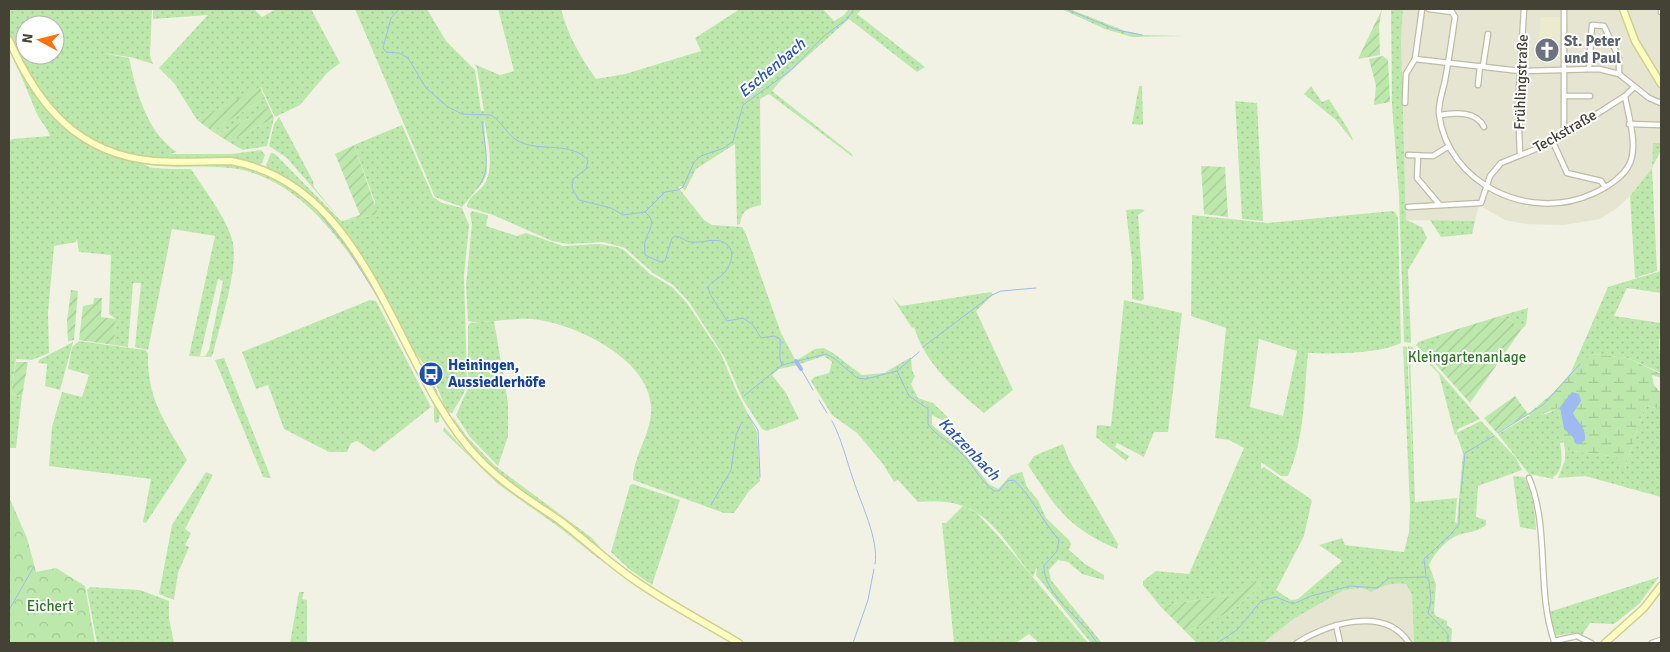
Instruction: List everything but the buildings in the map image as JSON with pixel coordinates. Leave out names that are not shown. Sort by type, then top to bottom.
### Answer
[{"type":"main road","points":[[1623,9],[1635,41],[1661,84]]},
{"type":"main road","points":[[9,40],[24,73],[46,106],[74,132],[89,141],[122,154],[152,160],[231,161],[243,163],[280,176],[307,195],[346,241],[380,291],[448,419],[477,457],[495,475],[583,538],[631,577],[740,643]]},
{"type":"main road","points":[[1605,643],[1644,608],[1661,586]]},
{"type":"street","points":[[1405,103],[1406,74],[1416,59],[1422,9]]},
{"type":"street","points":[[1429,9],[1452,12],[1455,17],[1440,115],[1449,146],[1468,173],[1486,186],[1506,196],[1540,205],[1560,204],[1580,200],[1605,187],[1626,169],[1630,162],[1632,144],[1625,96]]},
{"type":"street","name":"Frühlingstraße","points":[[1520,155],[1520,71],[1524,9]]},
{"type":"street","points":[[1564,9],[1563,21],[1566,33],[1564,135]]},
{"type":"street","points":[[1589,68],[1592,26],[1604,26],[1620,58],[1619,74]]},
{"type":"street","points":[[1478,85],[1488,34]]},
{"type":"street","points":[[1416,59],[1520,71],[1589,68],[1619,74],[1634,87],[1661,103]]},
{"type":"street","name":"Teckstraße","points":[[1439,204],[1481,203],[1490,176],[1497,166],[1553,142],[1625,96],[1634,87]]},
{"type":"street","points":[[1565,96],[1590,96]]},
{"type":"street","points":[[1440,115],[1470,115],[1482,122],[1484,127]]},
{"type":"street","points":[[1629,124],[1661,125]]},
{"type":"street","points":[[1553,142],[1567,173],[1601,181],[1605,187]]},
{"type":"street","points":[[1408,155],[1418,157],[1433,156],[1449,146]]},
{"type":"street","points":[[1418,157],[1417,178],[1439,204]]},
{"type":"street","points":[[1408,206],[1439,204]]},
{"type":"street","points":[[1529,478],[1536,501],[1546,613],[1554,641],[1577,636],[1591,643]]},
{"type":"street","points":[[1297,643],[1319,631],[1354,621],[1376,623],[1399,633],[1409,643]]},
{"type":"street","points":[[1336,625],[1340,643]]},
{"type":"street","points":[[1652,643],[1661,640]]},
{"type":"shaded area","points":[[1403,9],[1661,9],[1661,143],[1653,144],[1652,168],[1630,196],[1616,209],[1600,219],[1564,225],[1525,224],[1505,220],[1479,205],[1475,221],[1406,220],[1401,37]]},
{"type":"shaded area","points":[[1541,17],[1561,17],[1562,40],[1539,38]]},
{"type":"shaded area","points":[[1387,584],[1406,584],[1412,595],[1414,643],[1263,643],[1295,618],[1344,590],[1362,588],[1371,592]]},
{"type":"green space","points":[[9,9],[152,9],[150,56],[153,64],[130,57],[102,53],[129,58],[139,97],[150,123],[167,144],[177,152],[170,154],[231,154],[261,150],[265,155],[262,163],[258,166],[227,161],[154,158],[115,149],[97,142],[81,132],[51,106],[22,65],[65,65],[65,15],[15,15],[15,52],[9,36]]},
{"type":"green space","points":[[153,9],[254,9],[262,17],[276,9],[311,9],[340,63],[327,73],[300,105],[275,117],[261,87],[197,120],[174,83],[159,68],[208,15],[153,19]]},
{"type":"green space","points":[[355,9],[427,9],[446,41],[475,70],[481,111],[484,111],[477,68],[474,64],[500,75],[514,71],[498,9],[561,9],[575,46],[596,79],[625,74],[701,51],[695,38],[740,9],[823,9],[834,21],[844,15],[849,9],[862,9],[857,14],[925,67],[917,72],[849,19],[782,79],[772,91],[852,154],[853,157],[769,94],[760,99],[761,205],[746,210],[740,224],[737,225],[735,144],[696,169],[685,191],[681,186],[678,187],[704,220],[712,225],[742,227],[746,234],[781,333],[798,365],[779,369],[772,375],[786,393],[799,419],[767,431],[762,429],[742,398],[725,358],[689,302],[673,285],[653,273],[625,248],[603,242],[568,244],[552,241],[493,215],[467,207],[488,176],[490,160],[484,119],[487,173],[483,182],[462,207],[435,197]]},
{"type":"green space","points":[[1061,9],[1070,9],[1125,31],[1144,35],[1186,36],[1132,37],[1105,29]]},
{"type":"green space","points":[[1382,9],[1379,26],[1380,55],[1358,59]]},
{"type":"green space","points":[[1391,9],[1403,9],[1401,38],[1406,220],[1422,227],[1427,238],[1408,270],[1411,343],[1404,342],[1399,195],[1392,105]]},
{"type":"green space","points":[[9,45],[15,57],[15,63],[9,50]]},
{"type":"green space","points":[[1383,56],[1388,60],[1390,102],[1374,105],[1376,86],[1369,59]]},
{"type":"green space","points":[[16,65],[19,65],[31,86],[58,120],[73,133],[91,144],[112,154],[151,167],[191,169],[214,203],[229,230],[234,250],[228,295],[211,357],[189,356],[215,236],[172,229],[148,350],[135,347],[141,283],[133,283],[128,347],[114,345],[116,319],[109,314],[111,255],[79,252],[77,239],[76,242],[54,246],[48,313],[49,353],[32,360],[16,359],[11,394],[22,396],[16,448],[9,448],[9,142],[12,139],[50,136],[36,112]],"holes":[[[218,279],[223,281],[209,350],[205,356],[200,356]]]},
{"type":"green space","points":[[1139,86],[1142,86],[1143,125],[1132,124]]},
{"type":"green space","points":[[1311,86],[1322,102],[1329,99],[1347,127],[1353,141],[1336,120],[1304,94]]},
{"type":"green space","points":[[260,87],[265,98],[212,131],[197,120]]},
{"type":"green space","points":[[265,98],[269,107],[218,135],[212,131]]},
{"type":"green space","points":[[1235,101],[1257,103],[1263,221],[1242,219]]},
{"type":"green space","points":[[269,107],[274,118],[229,142],[218,135]]},
{"type":"green space","points":[[279,117],[313,181],[314,187],[338,217],[287,158],[269,146],[274,124]]},
{"type":"green space","points":[[274,118],[267,146],[243,150],[229,142]]},
{"type":"green space","points":[[402,125],[433,197],[442,203],[462,208],[469,225],[464,276],[467,377],[464,393],[452,413],[447,412],[429,370],[413,349],[351,245],[312,199],[291,181],[268,169],[266,165],[271,153],[275,154],[341,221],[375,215],[375,202],[354,145]]},
{"type":"green space","points":[[1653,143],[1661,143],[1661,150],[1652,168]]},
{"type":"green space","points":[[354,145],[377,211],[375,215],[345,220],[360,215],[335,154]]},
{"type":"green space","points":[[150,162],[213,162],[244,166],[273,176],[301,194],[326,219],[349,248],[370,280],[390,314],[440,411],[439,422],[436,423],[434,421],[434,405],[400,338],[358,266],[333,233],[306,205],[276,183],[243,170],[222,167],[159,166],[151,165]]},
{"type":"green space","points":[[1201,166],[1225,167],[1228,217],[1204,214]]},
{"type":"green space","points":[[1652,168],[1657,271],[1635,278],[1630,196]]},
{"type":"green space","points":[[1126,210],[1145,210],[1138,215],[1144,299],[1141,301],[1132,299],[1132,261]]},
{"type":"green space","points":[[472,211],[488,215],[486,226],[517,236],[526,233],[563,246],[599,244],[617,247],[624,250],[650,274],[672,287],[687,303],[721,354],[757,432],[760,481],[749,491],[734,513],[724,513],[633,480],[636,462],[649,425],[651,406],[647,389],[637,373],[623,358],[587,336],[549,322],[532,319],[468,321],[466,285],[472,224],[470,214]]},
{"type":"green space","points":[[1395,212],[1398,218],[1401,343],[1392,347],[1368,351],[1308,353],[1301,431],[1294,461],[1288,476],[1281,476],[1261,462],[1261,469],[1264,467],[1312,500],[1304,536],[1276,590],[1291,600],[1298,599],[1342,561],[1319,545],[1342,538],[1345,545],[1404,552],[1409,532],[1410,509],[1403,346],[1407,347],[1413,486],[1408,346],[1412,347],[1431,363],[1480,419],[1458,429],[1456,433],[1481,421],[1516,458],[1522,470],[1478,486],[1476,517],[1486,520],[1486,525],[1478,530],[1452,538],[1440,548],[1429,565],[1436,584],[1434,612],[1436,616],[1447,621],[1447,625],[1452,629],[1451,643],[1414,643],[1412,595],[1406,584],[1396,583],[1371,592],[1362,588],[1344,590],[1295,618],[1263,643],[1227,643],[1225,641],[1223,643],[1197,643],[1186,632],[1232,611],[1260,586],[1255,581],[1232,600],[1223,596],[1160,606],[1143,585],[1143,581],[1156,571],[1189,574],[1244,448],[1229,440],[1215,438],[1226,328],[1191,316],[1192,215],[1268,223]],"holes":[[[1259,339],[1297,351],[1283,416],[1250,407]],[[1410,350],[1422,357],[1439,374],[1455,436],[1456,433],[1463,453],[1457,523],[1455,522],[1457,498],[1415,502]]]},
{"type":"green space","points":[[1430,220],[1475,221],[1472,234],[1441,237]]},
{"type":"green space","points":[[1661,271],[1661,293],[1627,288],[1614,316],[1661,323],[1659,343],[1661,373],[1628,358],[1593,354],[1571,372],[1608,287]]},
{"type":"green space","points":[[71,290],[78,291],[74,340],[68,341],[67,321]]},
{"type":"green space","points":[[991,292],[993,295],[976,311],[1013,390],[984,413],[942,375],[919,341],[914,327],[912,328],[892,297],[901,306]]},
{"type":"green space","points":[[94,298],[102,298],[101,317],[116,319],[114,345],[79,340],[83,306],[93,304]]},
{"type":"green space","points":[[370,300],[376,301],[431,407],[374,452],[357,441],[351,443],[347,452],[329,452],[284,429],[268,385],[256,389],[242,352]]},
{"type":"green space","points":[[1124,300],[1182,313],[1168,432],[1154,432],[1144,457],[1117,443],[1115,447],[1129,456],[1126,461],[1096,437],[1097,425],[1111,426]]},
{"type":"green space","points":[[1528,308],[1526,325],[1521,330],[1512,321],[1500,316]]},
{"type":"green space","name":"Kleingartenanlage","points":[[1500,316],[1512,321],[1521,330],[1470,403],[1430,358],[1445,333]]},
{"type":"green space","points":[[494,321],[508,403],[508,436],[498,466],[470,437],[456,415],[468,388],[468,326],[470,323]]},
{"type":"green space","points":[[1445,333],[1430,358],[1416,345],[1418,342]]},
{"type":"green space","points":[[79,341],[145,350],[148,353],[148,369],[154,397],[159,410],[187,460],[146,523],[143,522],[151,479],[49,466],[52,427],[62,392],[82,397],[89,375],[68,369],[72,347]]},
{"type":"green space","points":[[73,342],[60,390],[45,386],[47,364],[38,363],[39,360]]},
{"type":"green space","points":[[824,348],[862,375],[884,373],[911,357],[912,370],[915,376],[911,384],[918,398],[933,403],[953,422],[950,424],[932,415],[932,425],[960,448],[989,484],[998,489],[1011,475],[1022,472],[1027,487],[1038,500],[1046,518],[1069,540],[1071,544],[1069,550],[1085,564],[1104,575],[1104,580],[1082,574],[1068,562],[1058,560],[1049,570],[1051,580],[1102,643],[1091,643],[1036,575],[1037,567],[1033,577],[1009,545],[986,520],[958,504],[940,501],[918,502],[898,480],[894,482],[883,464],[857,433],[832,415],[811,381],[814,377],[829,373],[832,362],[824,356],[800,364],[797,360],[815,349]]},
{"type":"green space","points":[[1593,354],[1628,358],[1661,374],[1661,378],[1652,375],[1654,385],[1661,393],[1661,409],[1647,406],[1644,409],[1625,468],[1617,464],[1617,457],[1565,450],[1558,408],[1535,417],[1528,414],[1554,392],[1580,362]]},
{"type":"green space","points":[[224,358],[271,478],[263,477],[215,360]]},
{"type":"green space","points":[[16,362],[28,362],[22,396],[11,394]]},
{"type":"green space","points":[[1515,396],[1528,414],[1497,433],[1484,418]]},
{"type":"green space","points":[[1647,406],[1661,409],[1661,497],[1585,476],[1558,478],[1565,460],[1565,450],[1618,457],[1625,468],[1644,409]]},
{"type":"green space","points":[[1558,408],[1564,442],[1560,443],[1561,467],[1553,477],[1554,479],[1529,474],[1498,434],[1530,415],[1546,414]]},
{"type":"green space","points":[[453,417],[467,437],[494,465],[592,538],[606,554],[484,462],[455,425]]},
{"type":"green space","points":[[444,427],[470,456],[603,558],[599,559],[560,528],[498,484],[443,431]]},
{"type":"green space","points":[[1063,444],[1069,460],[1118,544],[1117,549],[1086,533],[1065,515],[1047,494],[1028,465],[1034,456]]},
{"type":"green space","points":[[206,472],[213,475],[185,529],[191,533],[185,545],[189,547],[178,573],[174,600],[159,594],[172,525]]},
{"type":"green space","points":[[1513,476],[1524,477],[1530,490],[1536,530],[1520,527]]},
{"type":"green space","points":[[633,484],[680,500],[652,585],[629,569],[611,552],[630,485]]},
{"type":"green space","name":"Eichert","points":[[9,497],[27,538],[36,572],[56,568],[85,586],[95,643],[9,643]]},
{"type":"green space","points":[[963,506],[977,513],[1001,539],[1088,643],[1039,643],[1029,634],[1016,643],[954,643],[942,523],[946,523]]},
{"type":"green space","points":[[1659,577],[1639,604],[1614,624],[1590,623],[1582,635],[1573,633],[1554,636],[1546,613]]},
{"type":"green space","points":[[1255,580],[1260,586],[1232,611],[1186,632],[1160,606],[1223,596],[1232,600]]},
{"type":"green space","points":[[90,587],[140,590],[169,601],[169,618],[174,643],[97,643],[87,590]]},
{"type":"green space","points":[[299,592],[304,592],[302,599],[307,600],[307,643],[290,643]]},
{"type":"water","points":[[1572,392],[1579,394],[1581,401],[1573,413],[1584,432],[1585,440],[1581,444],[1575,443],[1573,437],[1564,429],[1560,407]]},
{"type":"waterway","name":"Eschenbach","points":[[399,9],[391,18],[383,48],[386,52],[399,53],[408,58],[426,88],[448,107],[462,114],[491,115],[512,136],[528,145],[564,149],[581,154],[588,160],[586,169],[573,179],[572,188],[579,200],[611,208],[623,215],[645,212],[665,192],[678,190],[683,187],[694,162],[701,156],[724,148],[733,141],[743,105],[791,70],[824,36],[847,19],[854,9]]},
{"type":"waterway","points":[[1066,9],[1117,30],[1142,35]]},
{"type":"waterway","points":[[477,188],[485,174],[486,165],[486,148],[482,122]]},
{"type":"waterway","points":[[218,164],[234,165]]},
{"type":"waterway","points":[[314,207],[346,246],[379,299]]},
{"type":"waterway","name":"Katzenbach","points":[[645,212],[652,223],[645,242],[645,255],[660,262],[665,261],[672,238],[676,236],[690,242],[722,241],[730,248],[732,256],[730,264],[725,272],[708,287],[710,294],[727,321],[743,318],[753,325],[761,338],[774,336],[780,339],[782,365],[826,354],[835,359],[857,378],[866,379],[897,371],[909,396],[928,409],[928,424],[931,428],[963,455],[989,487],[994,491],[999,491],[1007,481],[1014,480],[1027,494],[1059,540],[1057,551],[1044,566],[1045,577],[1050,587],[1097,643]]},
{"type":"waterway","points":[[923,347],[992,295],[1001,291],[1036,288]]},
{"type":"waterway","points":[[897,371],[919,352]]},
{"type":"waterway","points":[[796,361],[801,369]]},
{"type":"waterway","points":[[1498,433],[1543,405],[1580,364]]},
{"type":"waterway","points":[[421,365],[437,392]]},
{"type":"waterway","points":[[744,396],[782,365]]},
{"type":"waterway","points":[[801,369],[813,390]]},
{"type":"waterway","points":[[425,387],[439,413]]},
{"type":"waterway","points":[[819,400],[827,413]]},
{"type":"waterway","points":[[748,415],[758,430],[760,477]]},
{"type":"waterway","points":[[832,421],[872,533],[876,554],[875,564]]},
{"type":"waterway","points":[[711,505],[731,470],[736,435],[742,422]]},
{"type":"waterway","points":[[1461,493],[1465,453],[1494,436]]},
{"type":"waterway","points":[[1426,576],[1424,559],[1459,524],[1460,499]]},
{"type":"waterway","points":[[9,610],[33,568]]},
{"type":"waterway","points":[[853,643],[868,600],[874,569]]},
{"type":"waterway","name":"Katzenbach","points":[[1217,643],[1237,630],[1261,601],[1276,597],[1293,604],[1311,596],[1350,586],[1377,588],[1389,578],[1426,577],[1429,581],[1431,601],[1428,613],[1448,634],[1448,643]]},
{"type":"place","name":"St. Peter und Paul","points":[[1547,50]]},
{"type":"place","name":"Heiningen, Aussiedlerhöfe","points":[[431,374]]}]
